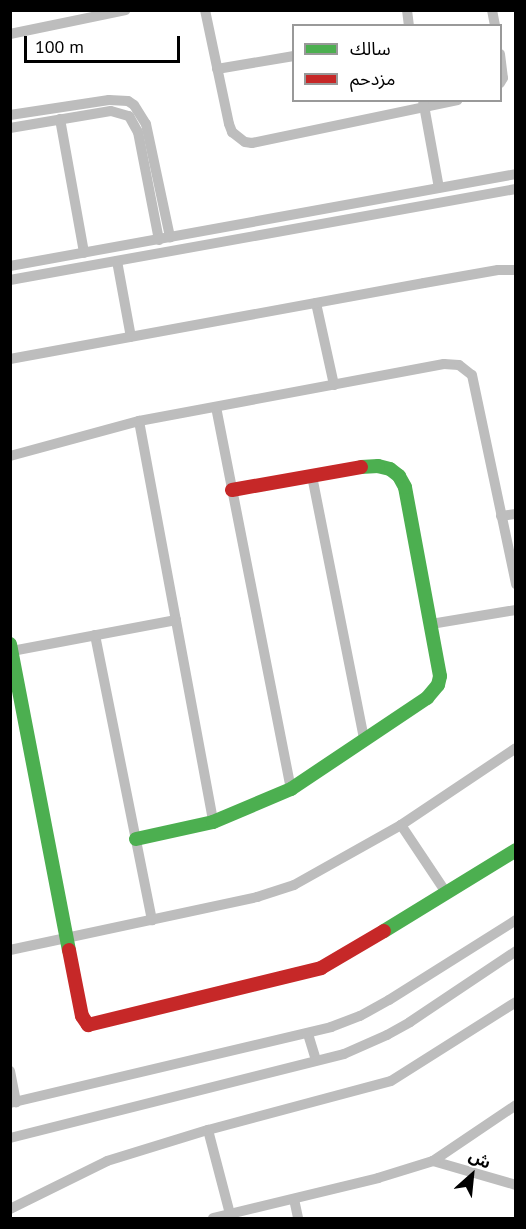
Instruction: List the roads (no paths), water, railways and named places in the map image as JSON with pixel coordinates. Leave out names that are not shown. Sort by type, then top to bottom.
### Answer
[{"type":"street","points":[[10,34],[126,10]]},
{"type":"street","points":[[205,10],[232,132],[238,138],[252,143],[441,102]]},
{"type":"street","points":[[217,69],[292,56]]},
{"type":"street","points":[[10,103],[12,115],[109,100],[128,101],[134,105],[146,124],[164,238]]},
{"type":"street","points":[[424,104],[439,188]]},
{"type":"street","points":[[10,128],[111,111],[120,112],[135,123],[164,238]]},
{"type":"street","points":[[60,119],[84,253]]},
{"type":"street","points":[[10,266],[516,174]]},
{"type":"street","points":[[10,280],[516,189]]},
{"type":"street","points":[[230,226],[232,240]]},
{"type":"street","points":[[117,261],[131,337]]},
{"type":"street","points":[[10,359],[498,270],[516,270]]},
{"type":"street","points":[[316,303],[334,385]]},
{"type":"street","points":[[10,456],[139,421],[444,364],[459,364],[472,375],[516,584]]},
{"type":"street","points":[[216,407],[291,789]]},
{"type":"street","points":[[139,421],[213,822]]},
{"type":"street","points":[[136,839],[213,822],[291,789],[427,698],[438,685],[440,676],[405,487],[399,476],[390,469],[378,466],[232,490]]},
{"type":"street","points":[[312,476],[364,739]]},
{"type":"street","points":[[501,516],[516,514]]},
{"type":"street","points":[[430,624],[516,609]]},
{"type":"street","points":[[176,620],[11,647],[84,1022],[94,1026],[321,968],[447,894],[516,850]]},
{"type":"street","points":[[95,635],[152,920]]},
{"type":"street","points":[[10,950],[284,889],[401,825],[516,748]]},
{"type":"street","points":[[401,825],[447,894]]},
{"type":"street","points":[[10,1071],[13,1103],[308,1034],[360,1016],[516,920]]},
{"type":"street","points":[[10,1138],[344,1054],[387,1035],[516,951]]},
{"type":"street","points":[[10,1209],[107,1161],[208,1130],[391,1081],[516,1002]]},
{"type":"street","points":[[308,1034],[316,1060]]},
{"type":"street","points":[[213,1218],[378,1178],[434,1161],[516,1105]]},
{"type":"street","points":[[208,1130],[230,1214]]},
{"type":"street","points":[[434,1161],[516,1185]]},
{"type":"street","points":[[294,1199],[298,1218]]}]
